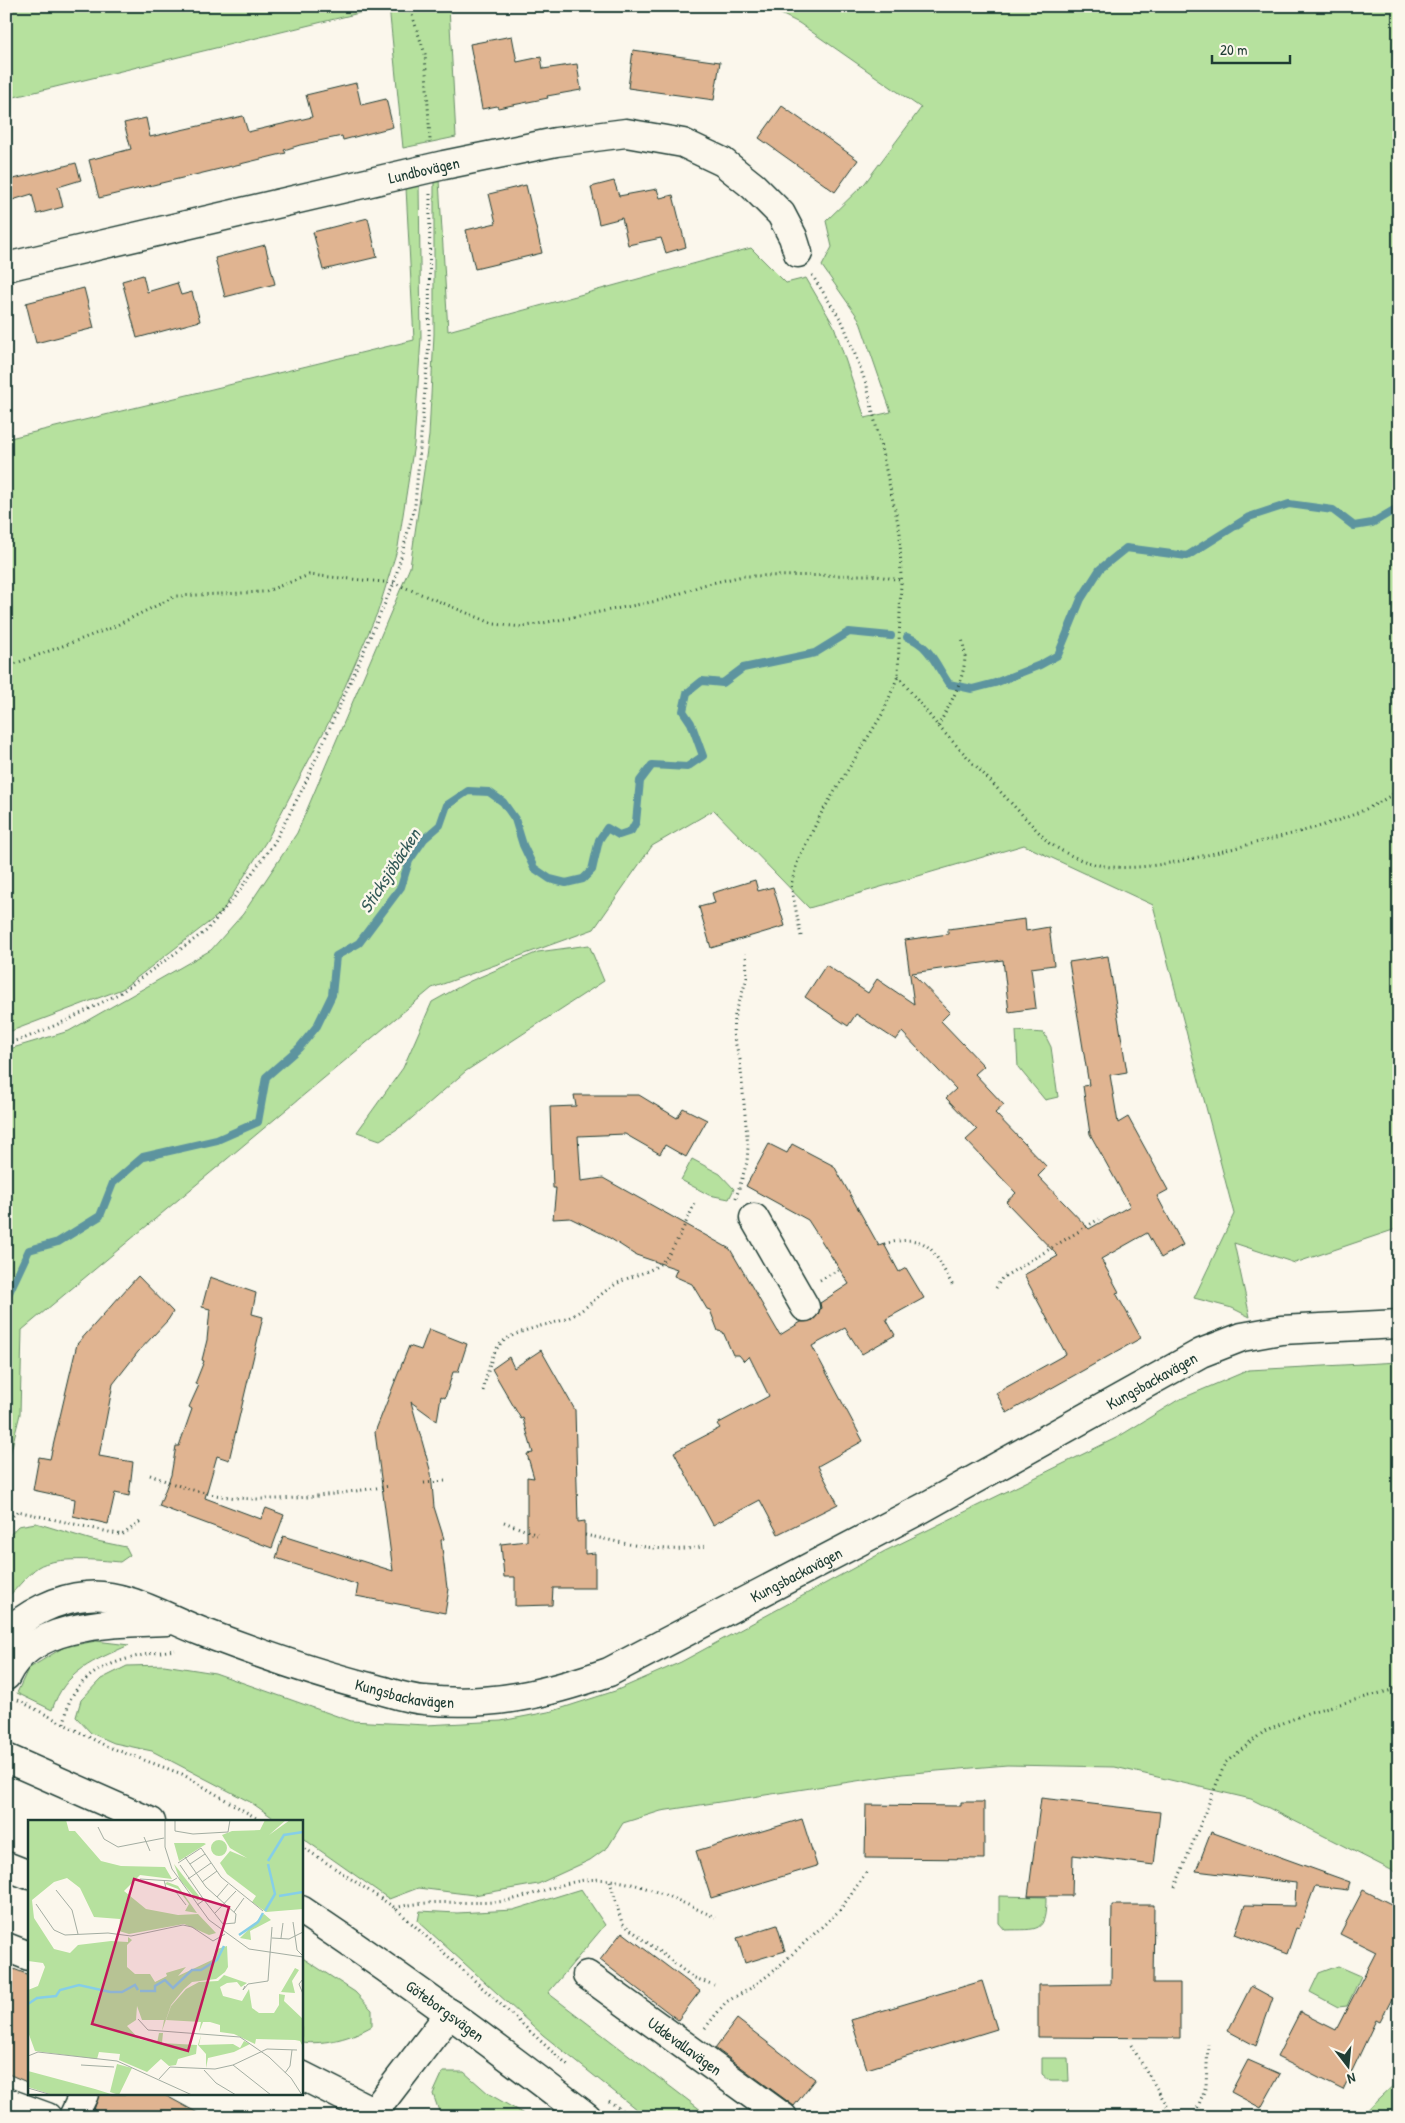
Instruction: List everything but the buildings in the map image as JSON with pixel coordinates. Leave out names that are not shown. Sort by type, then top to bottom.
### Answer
[{"type":"street","name":"Lundbovägen","points":[[6,267],[430,169],[556,142],[626,133],[683,144],[723,162],[753,186],[781,214],[793,237],[798,253]]},
{"type":"street","points":[[744,1212],[805,1307]]},
{"type":"street","name":"Kungsbackavägen","points":[[6,1634],[14,1625],[53,1604],[87,1595],[127,1600],[174,1621],[322,1675],[422,1700],[481,1701],[524,1698],[560,1689],[609,1672],[923,1508],[1201,1353],[1242,1337],[1281,1330],[1399,1324]]},
{"type":"street","name":"Kungsbackavägen","points":[[10,1687],[11,1665],[35,1644],[69,1630],[99,1624],[174,1621]]},
{"type":"street","points":[[6,1758],[146,1820]]},
{"type":"street","points":[[6,1866],[28,1875]]},
{"type":"street","name":"Göteborgsvägen","points":[[302,1911],[450,2013],[595,2106]]},
{"type":"street","points":[[6,1947],[28,1956]]},
{"type":"street","name":"Uddevallavägen","points":[[587,1975],[783,2117]]},
{"type":"street","points":[[302,2076],[377,2115],[450,2013]]},
{"type":"street","points":[[73,2117],[83,2096]]},
{"type":"street","points":[[6,2102],[47,2117]]},
{"type":"path","points":[[6,1043],[23,1039],[70,1019],[120,993],[206,931],[236,895],[274,842],[303,788],[394,583],[415,505],[422,443],[429,342],[430,118],[425,54],[409,6]]},
{"type":"path","points":[[798,253],[843,323],[867,386],[900,532],[901,580],[898,676],[883,713],[822,812],[798,860],[791,885],[801,936]]},
{"type":"path","points":[[6,668],[111,628],[176,596],[264,592],[309,575],[394,583],[494,624],[522,627],[662,600],[703,585],[743,576],[871,575],[901,580]]},
{"type":"path","points":[[938,726],[955,694],[961,674],[965,657],[962,638]]},
{"type":"path","points":[[898,676],[938,726],[1050,843],[1070,857],[1113,867],[1155,865],[1327,826],[1380,803],[1399,790]]},
{"type":"path","points":[[744,1212],[748,1147],[740,1060],[733,1034],[734,1018],[747,978],[746,953]]},
{"type":"path","points":[[483,1391],[490,1363],[499,1345],[509,1335],[568,1318],[585,1310],[606,1289],[620,1281],[654,1268],[666,1260],[695,1203]]},
{"type":"path","points":[[996,1288],[1002,1278],[1099,1219]]},
{"type":"path","points":[[884,1244],[902,1240],[917,1240],[931,1248],[953,1286]]},
{"type":"path","points":[[816,1282],[840,1269]]},
{"type":"path","points":[[150,1475],[200,1492],[234,1498],[277,1500],[390,1486]]},
{"type":"path","points":[[424,1483],[445,1481]]},
{"type":"path","points":[[6,1523],[17,1511],[122,1535],[140,1522]]},
{"type":"path","points":[[504,1522],[537,1536]]},
{"type":"path","points":[[585,1535],[638,1546],[685,1551],[706,1546]]},
{"type":"path","points":[[64,1723],[70,1700],[86,1681],[105,1666],[134,1657],[182,1649]]},
{"type":"path","points":[[1175,1887],[1225,1764],[1266,1730],[1310,1712],[1392,1690],[1399,1685]]},
{"type":"path","points":[[10,1687],[64,1723],[106,1746],[182,1774],[260,1820]]},
{"type":"path","points":[[302,1847],[395,1908],[468,1972],[570,2068]]},
{"type":"path","points":[[688,2049],[726,2002],[751,1988],[775,1970],[840,1910],[868,1870]]},
{"type":"path","points":[[395,1908],[412,1904],[505,1901],[586,1880],[628,1883],[654,1890],[715,1917]]},
{"type":"path","points":[[610,1881],[622,1923],[692,1977],[714,1985]]},
{"type":"path","points":[[1194,2117],[1206,2086],[1208,2044]]},
{"type":"path","points":[[1131,2046],[1169,2109],[1169,2117]]},
{"type":"path","points":[[595,2106],[631,2117]]},
{"type":"green space","points":[[6,6],[388,6],[6,99]]},
{"type":"green space","points":[[389,6],[449,6],[456,137],[403,148]]},
{"type":"green space","points":[[765,6],[1399,6],[1399,1228],[1295,1263],[1234,1243],[1250,1317],[1232,1308],[1194,1298],[1234,1214],[1153,905],[1024,845],[809,908],[714,810],[652,846],[594,929],[432,988],[22,1330],[20,1414],[6,1471],[6,1050],[69,1031],[211,950],[243,914],[297,833],[410,567],[429,436],[434,334],[434,182],[439,180],[448,331],[751,248],[786,283],[806,278],[834,326],[865,418],[891,412],[859,319],[822,266],[832,247],[826,221],[865,183],[921,108],[799,23]]},
{"type":"green space","points":[[419,184],[421,338],[414,444],[398,547],[378,611],[332,716],[267,840],[221,913],[122,989],[6,1033],[6,439],[414,340],[406,188]]},
{"type":"green space","points":[[589,945],[604,981],[466,1071],[405,1124],[380,1140],[357,1132],[403,1068],[432,1002],[468,982],[538,952]]},
{"type":"green space","points":[[1016,1031],[1044,1033],[1051,1047],[1058,1097],[1045,1100],[1018,1067]]},
{"type":"green space","points":[[692,1159],[720,1174],[734,1189],[729,1199],[709,1195],[681,1180]]},
{"type":"green space","points":[[1399,1362],[1399,1874],[1251,1799],[1115,1767],[1007,1765],[902,1774],[661,1811],[623,1823],[608,1847],[590,1860],[538,1884],[474,1895],[418,1888],[389,1899],[302,1838],[302,1820],[276,1820],[252,1803],[152,1751],[114,1743],[91,1733],[76,1717],[81,1700],[101,1679],[127,1666],[164,1665],[215,1673],[351,1721],[426,1725],[501,1721],[553,1711],[615,1691],[681,1662],[885,1551],[1118,1437],[1178,1400],[1249,1370]]},
{"type":"green space","points":[[36,1523],[92,1540],[126,1547],[130,1555],[120,1562],[101,1560],[55,1561],[38,1567],[10,1595],[6,1595],[6,1539],[18,1526]]},
{"type":"green space","points":[[96,1641],[129,1645],[82,1668],[65,1685],[52,1710],[17,1693],[28,1669],[64,1647]]},
{"type":"green space","points":[[581,1889],[605,1925],[548,1993],[710,2117],[646,2117],[543,2035],[418,1921],[420,1911],[457,1913],[513,1910]]},
{"type":"green space","points":[[999,1896],[1046,1897],[1046,1909],[1042,1923],[1033,1929],[1005,1930],[999,1923]]},
{"type":"green space","points":[[302,1958],[355,1992],[372,2010],[372,2026],[338,2040],[302,2042]]},
{"type":"green space","points":[[1338,1966],[1361,1976],[1347,2006],[1338,2007],[1310,1992],[1319,1973]]},
{"type":"green space","points":[[1042,2058],[1068,2058],[1069,2081],[1050,2081],[1042,2074]]},
{"type":"green space","points":[[443,2072],[464,2072],[489,2094],[529,2117],[441,2117],[433,2094]]},
{"type":"green space","points":[[1399,2080],[1399,2117],[1360,2117],[1362,2115]]},
{"type":"waterway","name":"Sticksjöbäcken","points":[[907,637],[915,640],[927,650],[949,684],[972,689],[995,683],[1040,665],[1058,655],[1081,599],[1100,569],[1126,548],[1187,556],[1249,517],[1289,504],[1333,510],[1354,526],[1372,523],[1399,507]]},
{"type":"waterway","name":"Sticksjöbäcken","points":[[6,1299],[29,1250],[58,1242],[100,1216],[113,1183],[143,1157],[217,1140],[258,1122],[266,1077],[299,1048],[317,1026],[332,995],[336,956],[359,943],[401,887],[409,861],[424,839],[440,825],[447,805],[468,791],[489,792],[503,802],[515,819],[523,845],[534,868],[550,879],[566,883],[583,879],[592,870],[599,840],[607,828],[619,835],[631,831],[636,822],[640,781],[652,765],[687,767],[703,756],[691,723],[683,711],[687,693],[702,681],[723,683],[743,668],[815,653],[849,632],[891,636]]}]
